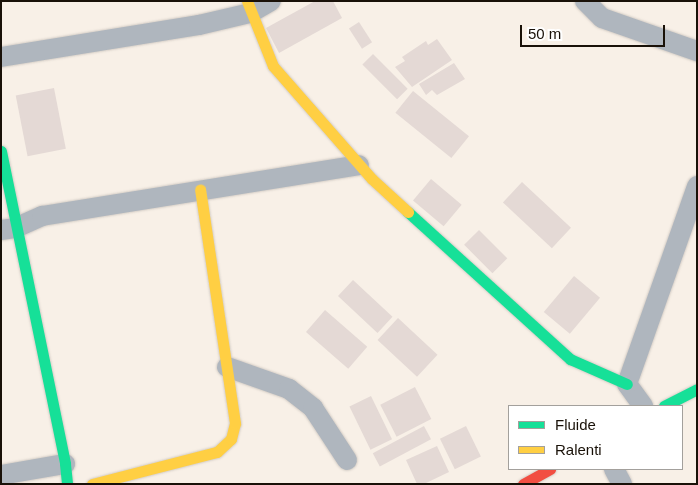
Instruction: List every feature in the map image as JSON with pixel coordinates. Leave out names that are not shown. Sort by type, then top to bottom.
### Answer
[{"type":"street","points":[[1,57],[199,25],[271,1]]},
{"type":"street","points":[[585,1],[602,18],[697,51]]},
{"type":"street","points":[[249,7],[273,66],[372,179],[570,359],[627,384],[642,405]]},
{"type":"street","points":[[1,151],[8,229],[66,474],[1,475]]},
{"type":"street","points":[[8,229],[42,216],[360,164]]},
{"type":"street","points":[[627,384],[697,186]]},
{"type":"street","points":[[92,484],[217,452],[231,439],[235,423],[200,190]]},
{"type":"street","points":[[227,367],[288,389],[313,408],[347,460]]},
{"type":"street","points":[[666,405],[697,389]]},
{"type":"street","points":[[523,484],[548,470]]},
{"type":"street","points":[[615,470],[622,484]]},
{"type":"building","points":[[315,1],[333,1],[342,18],[279,53],[266,28]]},
{"type":"building","points":[[359,22],[372,42],[362,49],[349,29]]},
{"type":"building","points":[[437,39],[452,60],[412,87],[395,67],[405,61],[402,57],[426,41],[428,45]]},
{"type":"building","points":[[373,54],[408,89],[397,99],[362,65]]},
{"type":"building","points":[[454,63],[465,79],[437,95],[432,90],[426,95],[419,84]]},
{"type":"building","points":[[54,88],[66,149],[28,156],[16,95]]},
{"type":"building","points":[[413,91],[469,136],[451,158],[395,113]]},
{"type":"building","points":[[431,179],[462,205],[444,226],[413,200]]},
{"type":"building","points":[[522,182],[571,228],[552,248],[503,202]]},
{"type":"building","points":[[479,230],[507,258],[492,273],[464,245]]},
{"type":"building","points":[[574,276],[600,298],[570,334],[544,312]]},
{"type":"building","points":[[353,280],[392,317],[377,333],[338,296]]},
{"type":"building","points":[[325,310],[367,347],[348,369],[306,332]]},
{"type":"building","points":[[398,318],[437,355],[417,377],[378,340]]},
{"type":"building","points":[[415,387],[431,419],[397,437],[380,405]]},
{"type":"building","points":[[371,396],[392,439],[370,450],[349,407]]},
{"type":"building","points":[[424,426],[431,439],[380,466],[373,453]]},
{"type":"building","points":[[466,426],[481,457],[455,469],[440,439]]},
{"type":"building","points":[[437,446],[449,472],[424,484],[417,484],[406,460]]},
{"type":"traffic: fast","points":[[1,151],[65,464],[67,484]]},
{"type":"traffic: fast","points":[[408,212],[570,359],[627,384]]},
{"type":"traffic: fast","points":[[666,405],[697,389]]},
{"type":"traffic: slow","points":[[247,1],[273,66],[372,179],[408,212]]},
{"type":"traffic: slow","points":[[92,484],[217,452],[231,439],[235,423],[200,190]]},
{"type":"traffic: jam","points":[[523,484],[548,470]]}]
